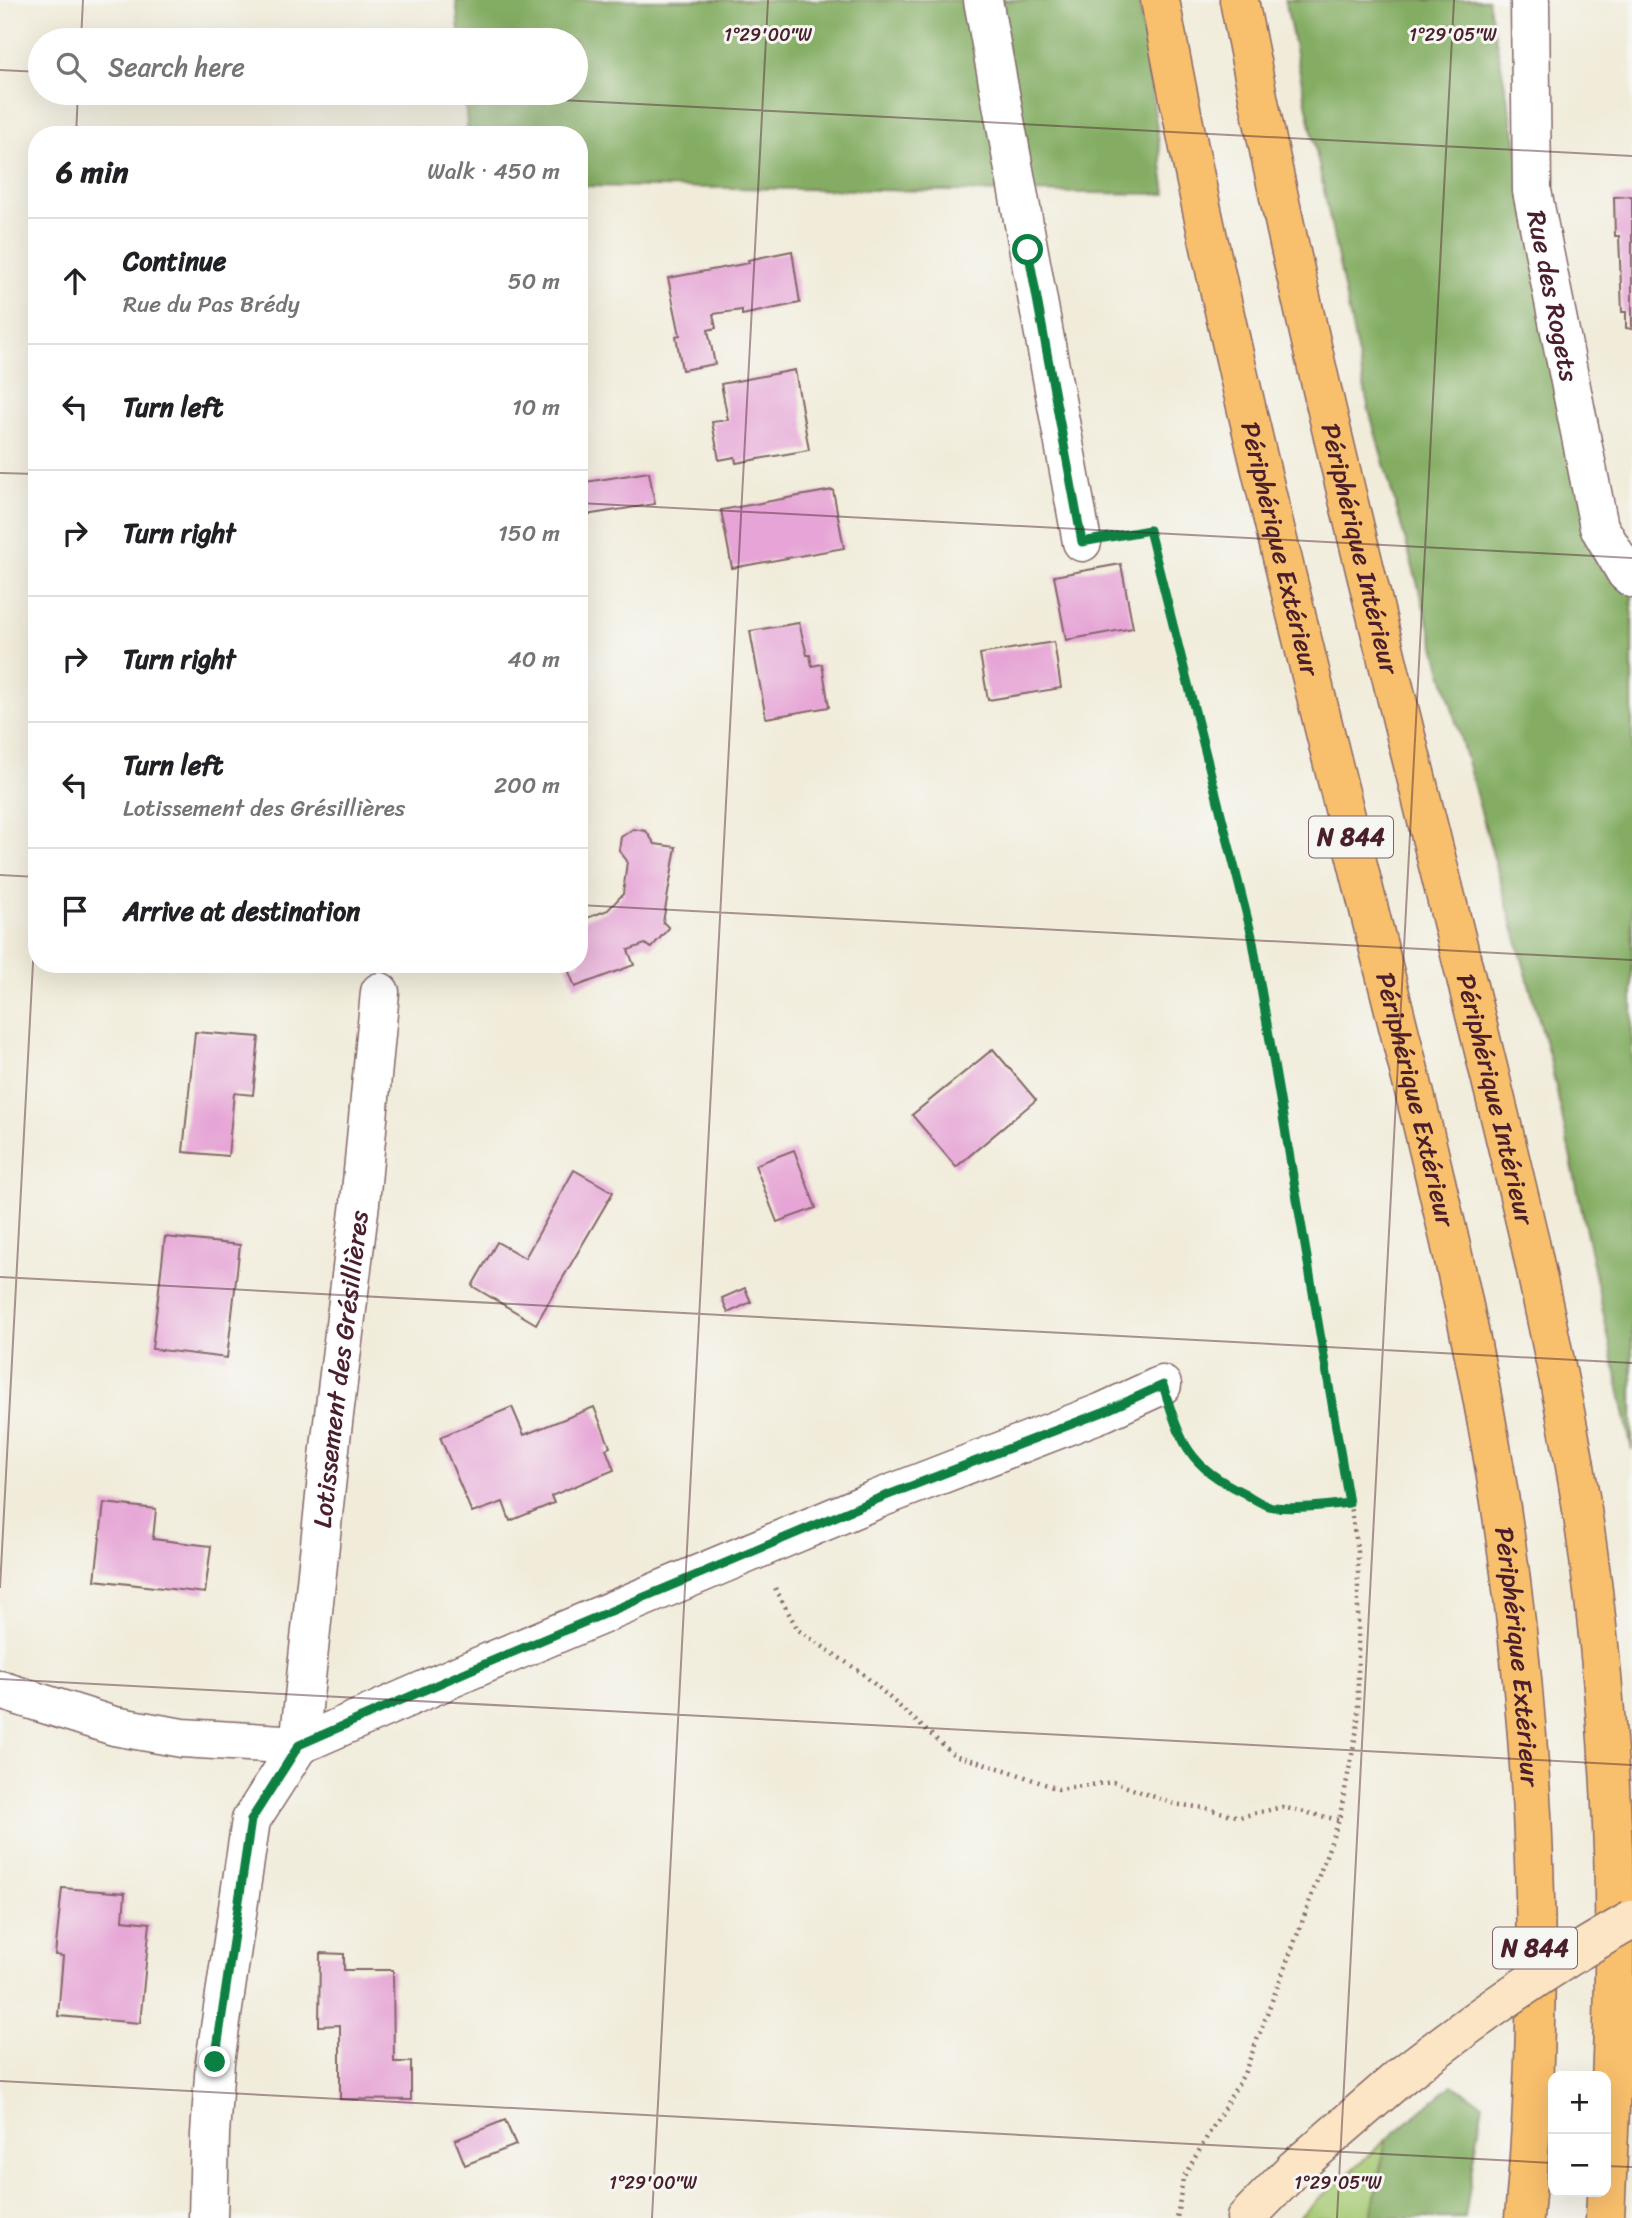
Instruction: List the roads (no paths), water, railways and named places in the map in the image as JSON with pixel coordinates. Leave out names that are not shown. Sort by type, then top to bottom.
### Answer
[{"type":"highway","name":"Périphérique Extérieur","points":[[1160,0],[1217,286],[1437,1187],[1492,1454],[1523,1678],[1534,1816],[1534,2082],[1524,2218]]},
{"type":"highway","name":"Périphérique Intérieur","points":[[1239,0],[1290,248],[1532,1251],[1552,1340],[1574,1462],[1598,1640],[1613,1850],[1615,1982],[1605,2218]]},
{"type":"street","points":[[983,0],[1082,542]]},
{"type":"street","name":"Rue des Rogets","points":[[1530,0],[1532,191],[1599,527],[1626,573],[1632,578]]},
{"type":"street","name":"Lotissement des Grésillières","points":[[208,2218],[215,2062],[251,1820],[299,1745],[331,1439],[360,1203],[380,992]]},
{"type":"street","points":[[0,1690],[114,1726],[182,1738],[299,1745],[875,1500],[1103,1412],[1163,1385]]},
{"type":"street","points":[[1246,2218],[1294,2169],[1400,2077],[1471,2022],[1574,1952],[1632,1920]]}]
